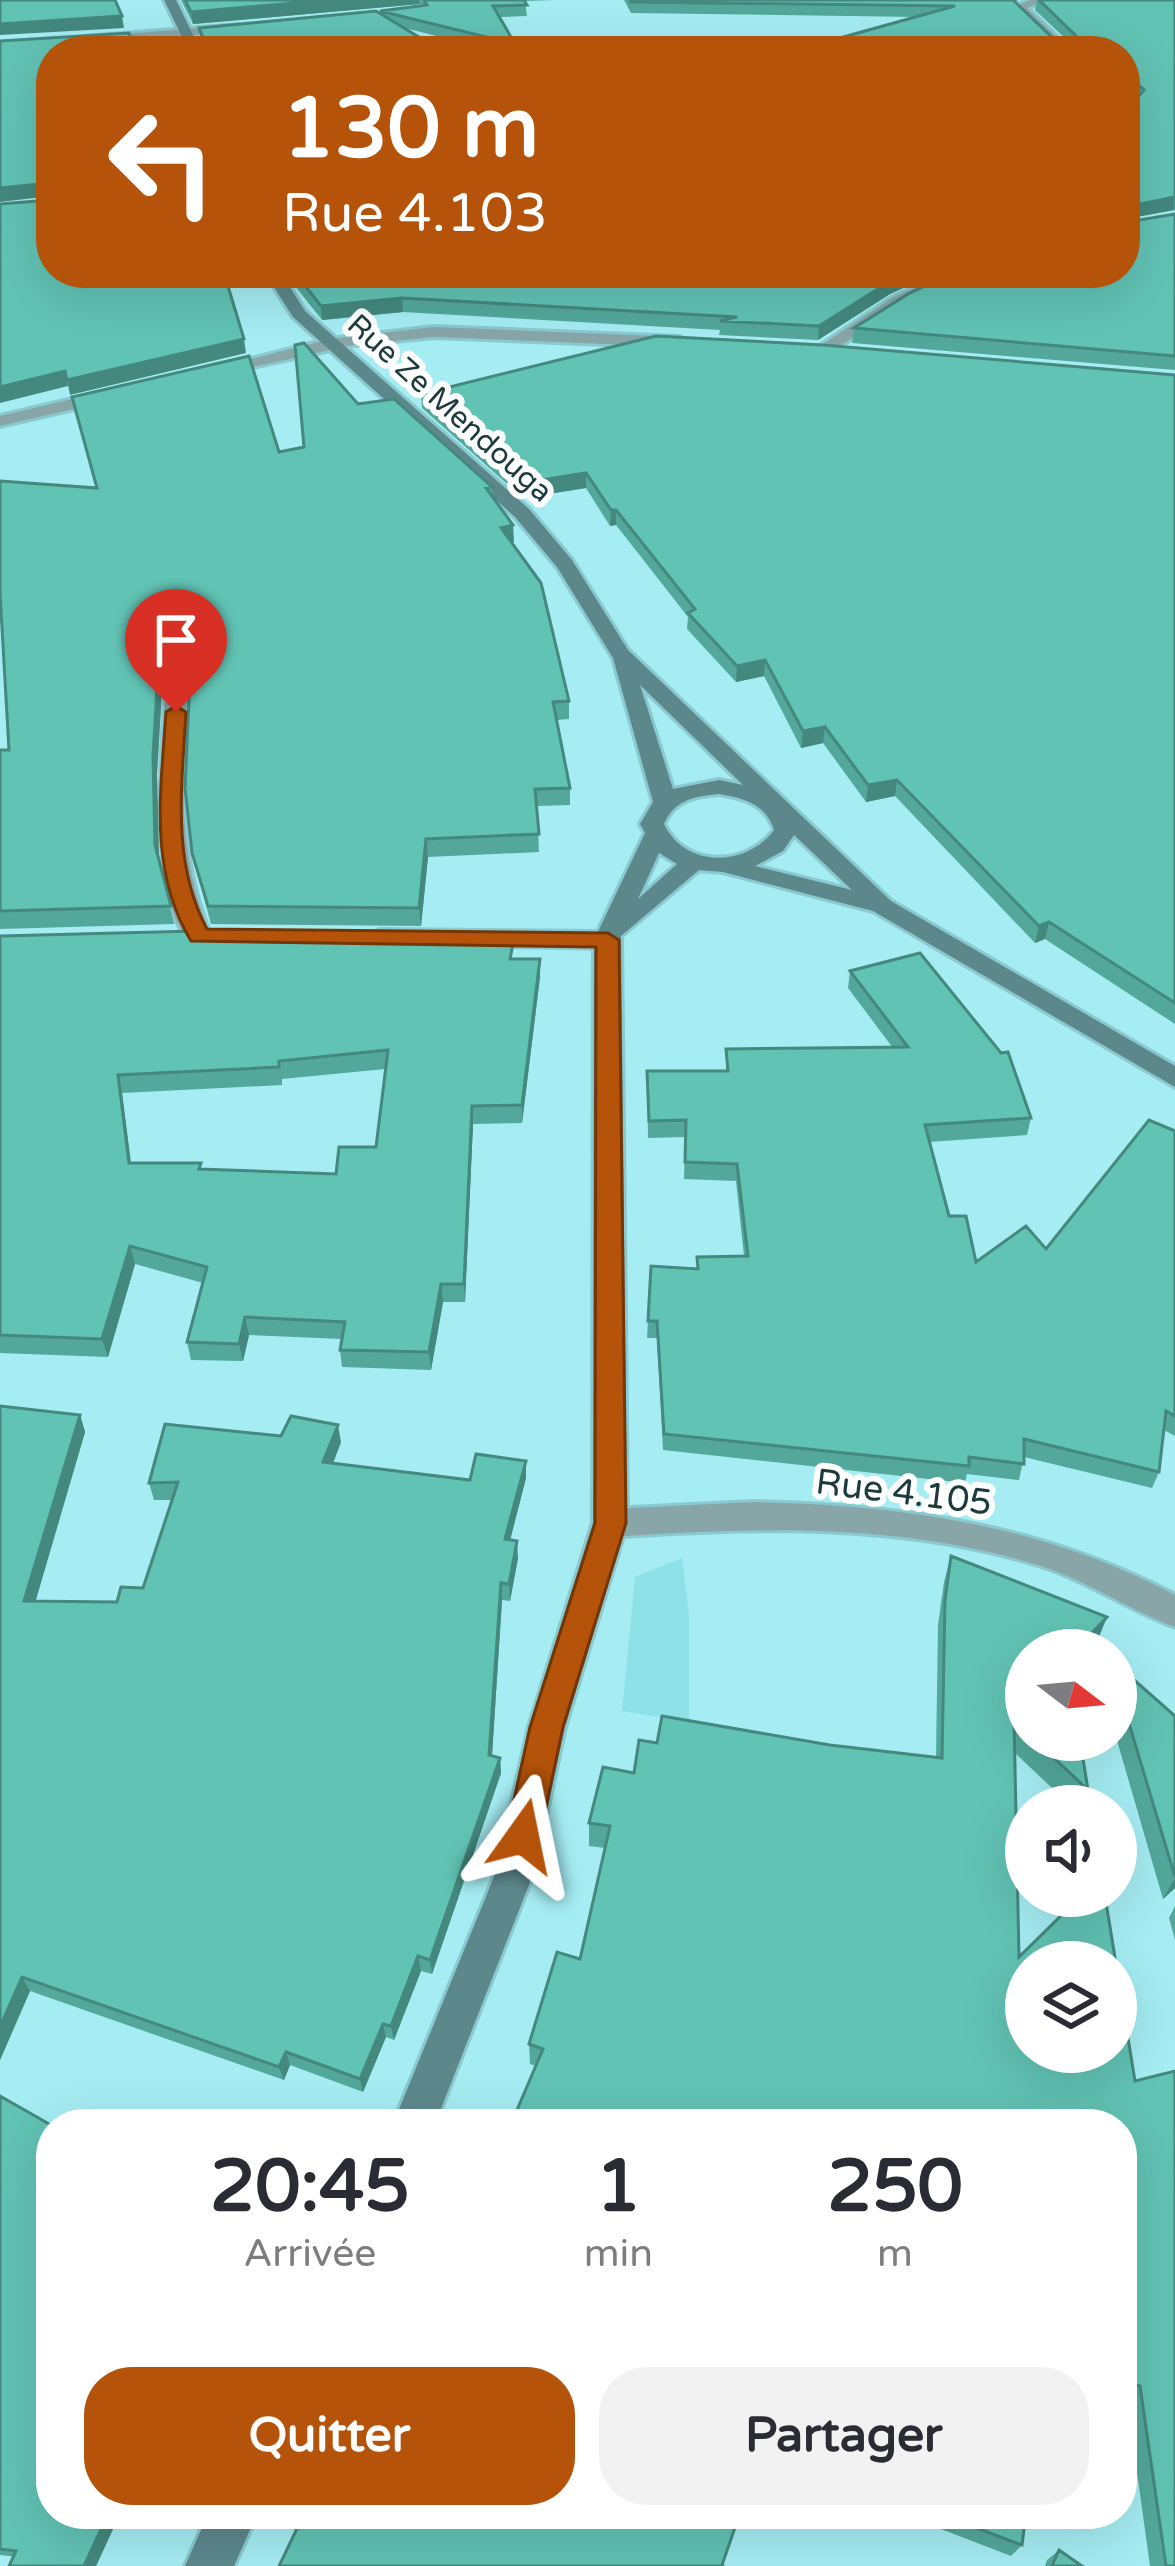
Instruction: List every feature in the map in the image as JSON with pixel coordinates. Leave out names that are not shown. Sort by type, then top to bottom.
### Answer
[{"type":"main road","points":[[170,0],[187,36]]},
{"type":"main road","name":"Rue Ze Mendouga","points":[[280,288],[329,343],[522,512],[565,564],[620,654],[882,906],[1175,1078]]},
{"type":"main road","name":"Rue Ze Mendouga","points":[[620,654],[665,802]]},
{"type":"main road","points":[[739,790],[772,805],[786,830],[780,843],[748,862],[694,862],[676,855],[655,835],[652,824],[665,802],[680,794],[739,790]]},
{"type":"main road","points":[[420,2109],[515,1872],[547,1727],[610,1523],[609,938],[655,835]]},
{"type":"main road","points":[[609,938],[694,862]]},
{"type":"main road","name":"Rue Ze Mendouga","points":[[725,865],[882,906]]},
{"type":"main road","points":[[209,2566],[226,2529]]},
{"type":"street","points":[[1042,0],[1018,8],[1049,36]]},
{"type":"street","points":[[107,36],[258,27]]},
{"type":"street","points":[[822,350],[927,288]]},
{"type":"street","points":[[198,374],[329,343],[459,331],[705,344]]},
{"type":"street","points":[[799,349],[863,353]]},
{"type":"street","points":[[0,421],[132,390]]},
{"type":"street","points":[[178,671],[169,835],[182,903],[200,936]]},
{"type":"street","points":[[358,938],[609,938]]},
{"type":"street","name":"Rue 4.105","points":[[610,1523],[726,1514],[893,1524],[1000,1540],[1077,1564],[1175,1612]]},
{"type":"shaded area","points":[[682,1558],[689,1615],[689,1722],[622,1711],[635,1577]]},
{"type":"building","points":[[0,0],[115,0],[122,16],[0,24]]},
{"type":"building","points":[[185,0],[329,0],[191,12]]},
{"type":"building","points":[[424,0],[524,0],[527,5],[493,6],[510,36],[482,36],[380,11],[427,5]]},
{"type":"building","points":[[1013,0],[1051,36],[847,36],[955,6],[631,2]]},
{"type":"building","points":[[1039,0],[1175,0],[1175,197],[1140,204],[1140,95],[1144,90],[1140,86],[1140,36],[1076,36]]},
{"type":"building","points":[[376,11],[417,36],[202,36],[199,28]]},
{"type":"building","points":[[36,39],[36,184],[0,188],[0,41]]},
{"type":"building","points":[[36,201],[36,288],[229,288],[244,339],[67,380],[65,371],[0,387],[0,204]]},
{"type":"building","points":[[1175,214],[1175,356],[854,328],[921,288],[1140,288],[1140,220]]},
{"type":"building","points":[[307,288],[879,288],[819,326],[402,298],[321,306]]},
{"type":"building","points":[[656,336],[1175,375],[1175,1003],[1049,922],[1039,926],[897,780],[868,785],[825,727],[803,731],[765,660],[737,666],[688,613],[695,609],[616,510],[611,510],[586,473],[523,483],[421,394]]},
{"type":"building","points":[[304,343],[358,404],[394,399],[492,487],[486,488],[513,525],[501,528],[541,583],[569,701],[553,702],[570,788],[535,789],[539,834],[426,839],[419,908],[208,906],[192,853],[185,788],[191,654],[173,644],[159,654],[153,756],[155,845],[171,906],[0,911],[0,750],[9,750],[0,593],[0,481],[97,488],[72,397],[249,356],[279,452],[304,447],[295,345]]},
{"type":"building","points":[[417,933],[416,938],[513,944],[510,959],[540,959],[522,1105],[472,1106],[464,1284],[441,1284],[429,1352],[340,1350],[345,1322],[245,1317],[239,1344],[187,1342],[207,1267],[130,1246],[102,1339],[0,1335],[0,936]],"holes":[[[388,1050],[376,1147],[339,1147],[336,1174],[199,1169],[201,1163],[129,1163],[118,1075],[279,1067],[279,1061]]]},
{"type":"building","points":[[920,953],[1001,1053],[1008,1052],[1031,1118],[925,1125],[949,1216],[966,1216],[976,1262],[1026,1226],[1046,1249],[1149,1120],[1175,1131],[1175,1416],[1166,1411],[1159,1472],[1024,1439],[1024,1464],[969,1457],[969,1466],[664,1434],[657,1321],[648,1321],[651,1266],[698,1269],[697,1257],[748,1256],[737,1164],[685,1162],[686,1120],[649,1121],[647,1071],[728,1071],[726,1049],[908,1047],[850,971]]},
{"type":"building","points":[[0,1406],[80,1415],[24,1601],[117,1602],[121,1587],[143,1588],[178,1482],[149,1483],[165,1424],[281,1436],[291,1416],[338,1425],[323,1462],[470,1480],[476,1454],[526,1461],[505,1539],[517,1541],[509,1584],[501,1583],[489,1755],[500,1758],[430,1960],[418,1956],[391,2026],[383,2024],[360,2079],[286,2052],[279,2067],[22,1977],[0,2027]]},
{"type":"building","points":[[951,1556],[1107,1617],[1096,1629],[1005,1629],[1005,1761],[1015,1761],[1015,1785],[1005,1785],[1005,1917],[1018,1917],[1019,1941],[1005,1941],[1005,2073],[1134,2073],[1135,2081],[1175,2071],[1175,2566],[1166,2566],[1137,2386],[1137,2109],[517,2109],[543,2049],[529,2044],[557,1952],[580,1959],[610,1826],[589,1823],[603,1767],[634,1773],[639,1740],[657,1743],[662,1716],[830,1745],[942,1758],[945,1600]]},
{"type":"building","points":[[1137,1683],[1175,1716],[1175,1877],[1137,1750]]},
{"type":"building","points":[[1057,1761],[1083,1761],[1087,1785]]},
{"type":"building","points":[[1060,1917],[1108,1917],[1112,1941],[1035,1941]]},
{"type":"building","points":[[0,2096],[36,2116],[36,2529],[101,2529],[84,2566],[9,2566],[16,2551],[0,2549]]},
{"type":"building","points":[[297,2529],[735,2529],[724,2566],[279,2566]]},
{"type":"building","points":[[980,2529],[1024,2529],[1022,2545]]},
{"type":"building","points":[[1059,2550],[1082,2566],[1052,2566]]},
{"type":"route","points":[[176,712],[169,835],[182,903],[200,936],[608,940],[610,1523],[547,1727],[523,1836]]}]
